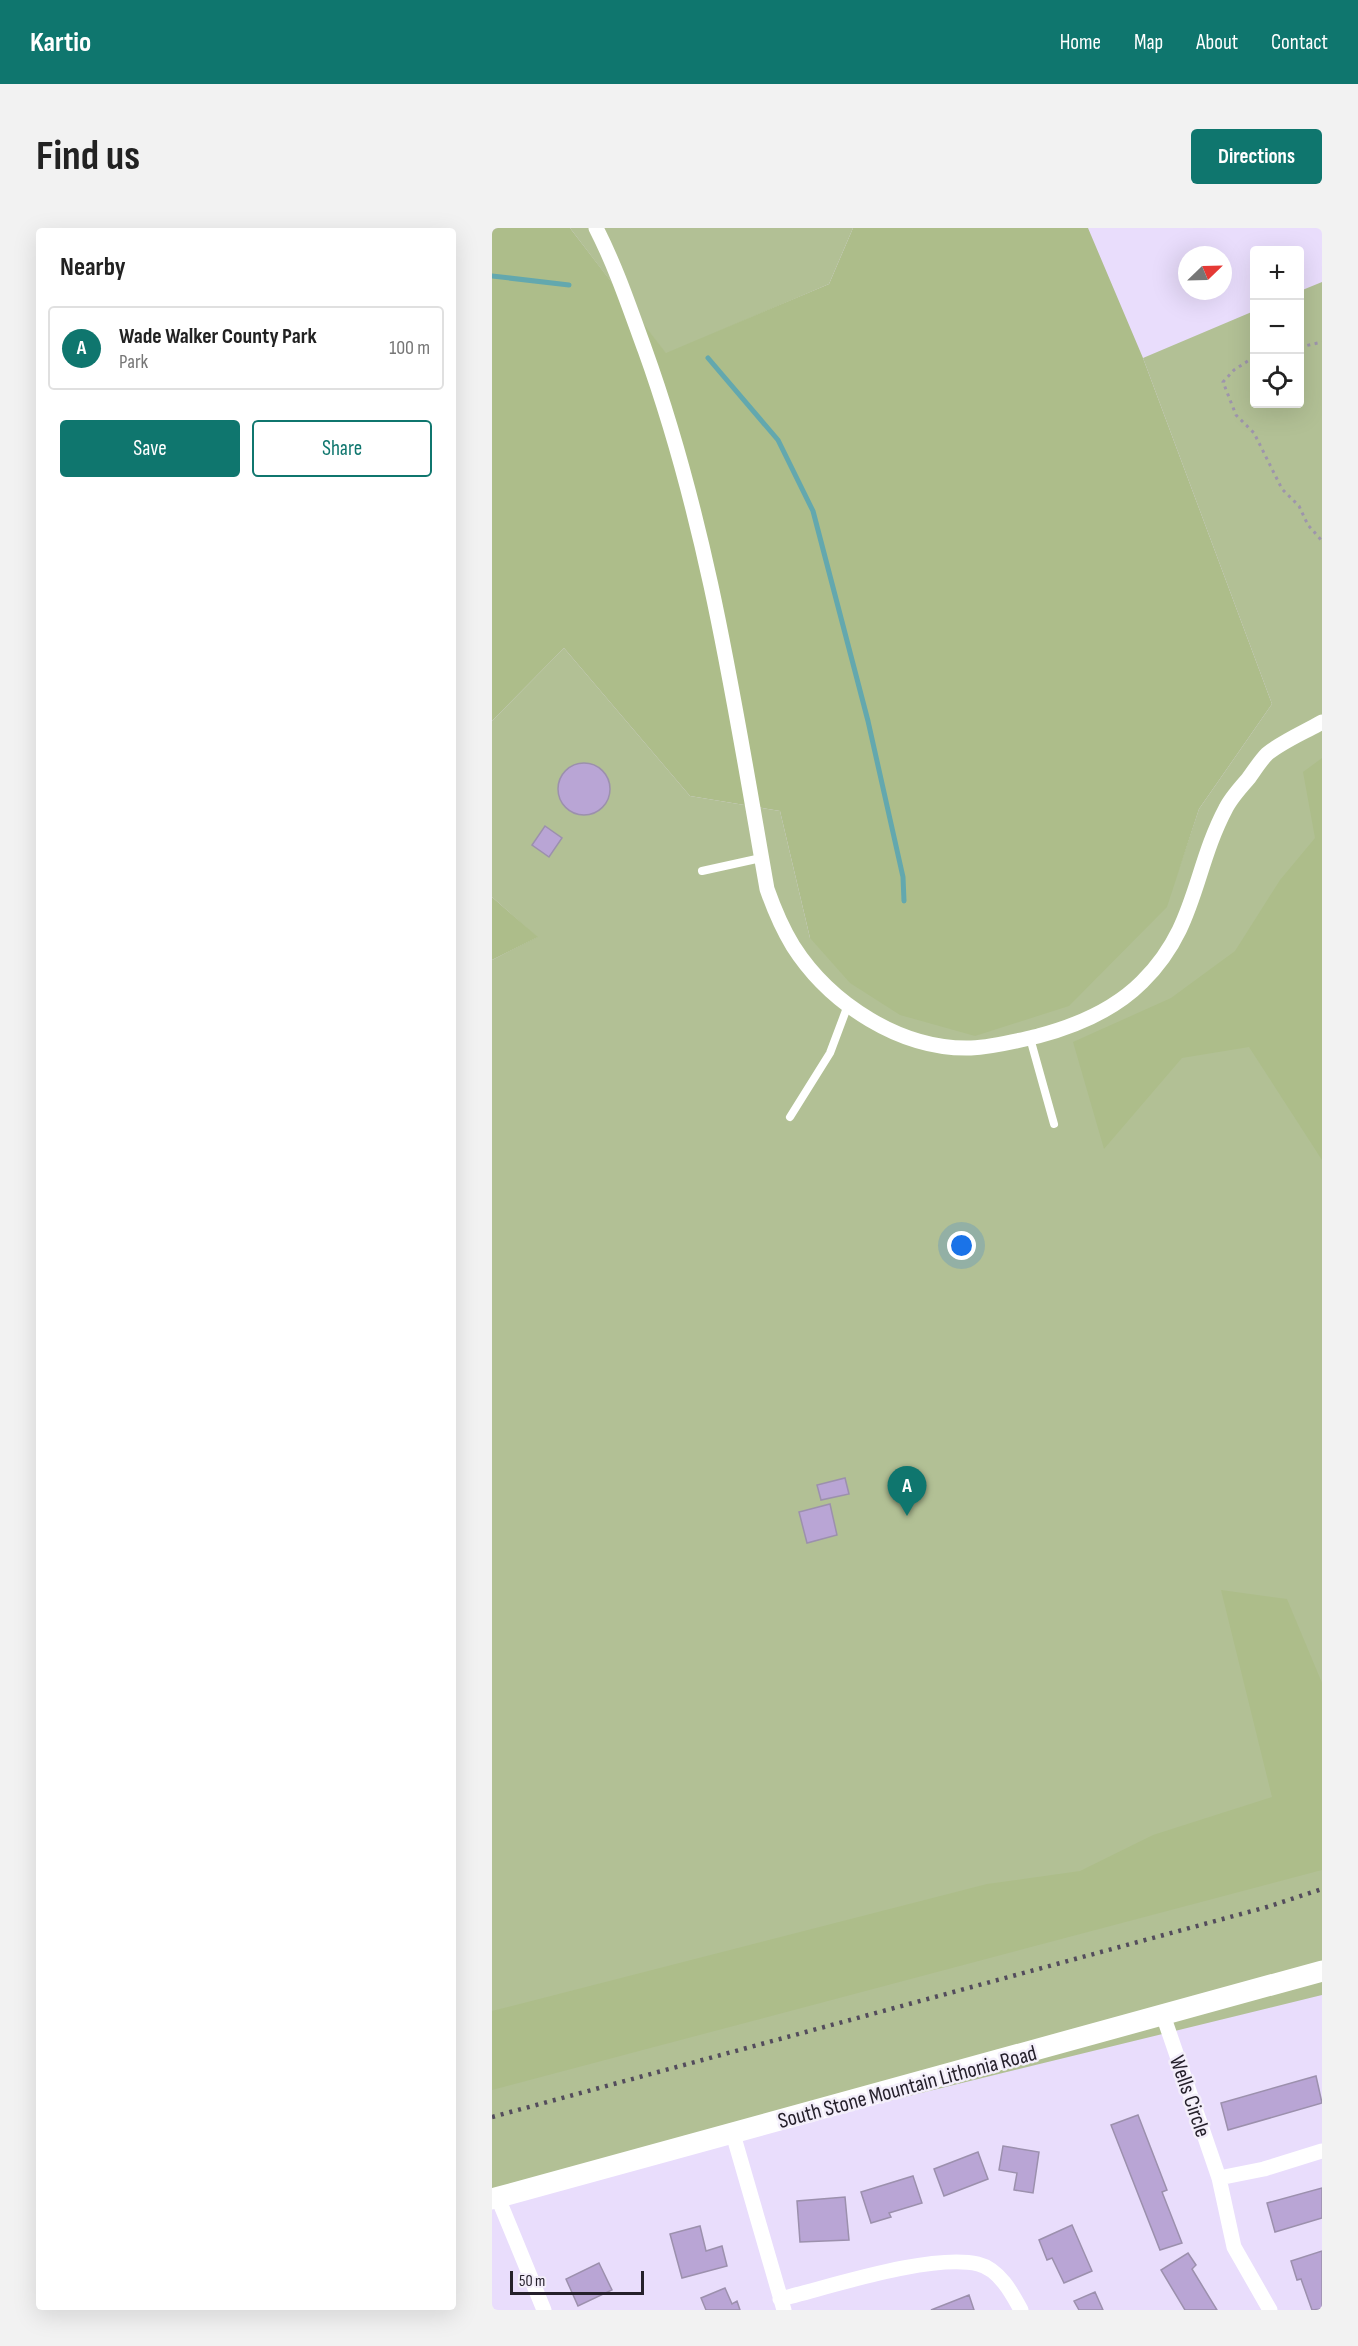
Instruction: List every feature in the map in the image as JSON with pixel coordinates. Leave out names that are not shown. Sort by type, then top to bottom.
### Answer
[{"type":"main road","name":"South Stone Mountain Lithonia Road","points":[[495,2198],[1322,1971]]},
{"type":"street","points":[[596,228],[628,302],[658,386],[702,541],[720,619],[767,889],[780,923],[793,946],[809,968],[848,1005],[894,1032],[945,1047],[971,1048],[1030,1038],[1100,1014],[1141,984],[1159,964],[1187,918],[1226,807],[1267,755],[1322,722]]},
{"type":"street","name":"Wells Circle","points":[[1163,2015],[1219,2178],[1234,2247],[1270,2310]]},
{"type":"street","points":[[732,2134],[782,2304],[933,2262],[980,2264],[1007,2285],[1021,2310]]},
{"type":"street","points":[[1219,2178],[1264,2169],[1322,2151]]},
{"type":"street","points":[[495,2198],[544,2310]]},
{"type":"lane","points":[[702,871],[761,858]]},
{"type":"lane","points":[[790,1117],[830,1053],[848,1005]]},
{"type":"lane","points":[[1030,1038],[1054,1124]]},
{"type":"path","points":[[1304,346],[1322,342]]},
{"type":"path","points":[[1250,360],[1234,370],[1223,382],[1236,415],[1254,433],[1282,489],[1299,506],[1308,525],[1322,541]]},
{"type":"green space","points":[[492,228],[570,228],[666,353],[829,284],[853,228],[1088,228],[1143,358],[1272,704],[1199,809],[1167,907],[1069,1006],[975,1036],[900,1015],[850,983],[810,938],[780,811],[690,796],[564,648],[492,721]]},
{"type":"green space","points":[[570,228],[853,228],[829,284],[666,354]]},
{"type":"green space","points":[[1322,282],[1322,1995],[492,2198],[492,960],[537,937],[492,897],[492,721],[564,648],[690,796],[780,811],[810,938],[1166,907],[1199,809],[1272,704],[1143,358],[1250,313],[1250,408],[1304,408],[1304,289]]},
{"type":"green space","points":[[1322,758],[1322,1160],[1249,1047],[1182,1058],[1104,1149],[1073,1042],[1171,998],[1235,951],[1280,880],[1315,838],[1303,772]]},
{"type":"green space","points":[[492,897],[538,937],[492,960]]},
{"type":"green space","points":[[1221,1590],[1287,1599],[1322,1683],[1322,1870],[492,2090],[492,2011],[987,1884],[1080,1871],[1153,1835],[1272,1797]]},
{"type":"building","points":[[579,763],[589,763],[599,767],[606,774],[610,789],[606,804],[599,811],[589,815],[579,815],[569,811],[562,804],[558,794],[558,784],[562,774],[569,767]]},
{"type":"building","points":[[545,826],[562,838],[549,857],[532,845]]},
{"type":"building","points":[[845,1478],[849,1494],[821,1500],[817,1485]]},
{"type":"building","points":[[830,1504],[837,1535],[807,1543],[799,1512]]},
{"type":"building","points":[[1316,2076],[1322,2103],[1228,2130],[1221,2103]]},
{"type":"building","points":[[1138,2115],[1167,2190],[1162,2192],[1182,2243],[1160,2250],[1111,2125]]},
{"type":"building","points":[[1003,2146],[1039,2152],[1033,2193],[1014,2190],[1017,2173],[999,2170]]},
{"type":"building","points":[[978,2152],[988,2179],[944,2196],[934,2169]]},
{"type":"building","points":[[913,2176],[922,2203],[889,2213],[891,2217],[871,2223],[861,2192]]},
{"type":"building","points":[[1322,2188],[1322,2218],[1275,2232],[1267,2203]]},
{"type":"building","points":[[845,2197],[849,2240],[800,2242],[797,2201]]},
{"type":"building","points":[[1072,2225],[1092,2271],[1064,2283],[1052,2258],[1047,2260],[1039,2240]]},
{"type":"building","points":[[700,2226],[706,2251],[722,2246],[727,2266],[682,2278],[670,2234]]},
{"type":"building","points":[[1322,2251],[1322,2309],[1312,2310],[1301,2279],[1297,2280],[1291,2261]]},
{"type":"building","points":[[1188,2253],[1196,2265],[1192,2269],[1217,2310],[1185,2310],[1161,2270]]},
{"type":"building","points":[[599,2263],[612,2290],[578,2306],[566,2279]]},
{"type":"building","points":[[725,2288],[732,2304],[737,2301],[740,2310],[706,2310],[701,2298]]},
{"type":"building","points":[[1095,2292],[1103,2310],[1079,2310],[1074,2301]]},
{"type":"building","points":[[969,2295],[974,2310],[931,2310]]},
{"type":"waterway","points":[[492,276],[569,285]]},
{"type":"waterway","points":[[708,358],[778,440],[813,511],[868,721],[903,877],[904,901]]},
{"type":"railway","points":[[492,2117],[1267,1907],[1322,1889]]},
{"type":"place","name":"Wade Walker County Park","points":[[907,1516]]}]
